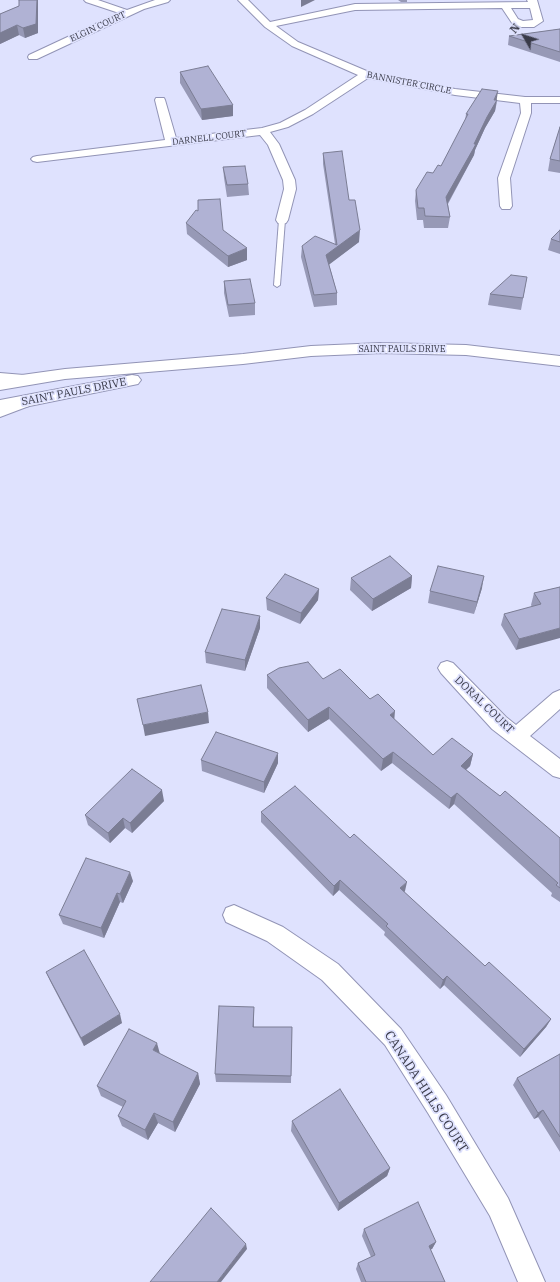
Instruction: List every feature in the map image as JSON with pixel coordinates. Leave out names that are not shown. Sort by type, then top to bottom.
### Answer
[{"type":"street","points":[[90,0],[127,13]]},
{"type":"street","name":"ELGIN COURT","points":[[33,57],[127,13],[165,0]]},
{"type":"street","name":"BANNISTER CIRCLE","points":[[243,0],[268,25],[295,44],[366,75],[428,88],[525,100],[560,100]]},
{"type":"street","points":[[268,25],[354,4],[505,6],[532,3],[538,21],[534,24],[521,24],[515,21],[505,6]]},
{"type":"street","name":"DARNELL COURT","points":[[38,159],[263,131],[284,124],[309,112],[366,75]]},
{"type":"street","name":"BANNISTER CIRCLE","points":[[525,100],[560,96]]},
{"type":"street","points":[[160,100],[171,142]]},
{"type":"street","points":[[506,206],[504,178],[526,113],[525,100]]},
{"type":"street","points":[[263,131],[273,144],[289,180],[290,189],[282,220]]},
{"type":"street","name":"SAINT PAULS DRIVE","points":[[0,384],[65,374],[243,359],[311,351],[381,348],[466,350],[560,361]]},
{"type":"street","name":"SAINT PAULS DRIVE","points":[[0,406],[164,373],[243,359]]},
{"type":"street","points":[[0,378],[24,380]]},
{"type":"street","points":[[0,411],[23,402]]},
{"type":"street","name":"DORAL COURT","points":[[447,668],[499,723],[560,770]]},
{"type":"street","points":[[516,736],[560,698]]},
{"type":"street","name":"CANADA HILLS COURT","points":[[234,915],[275,934],[330,972],[393,1036],[437,1104],[500,1207],[532,1282]]},
{"type":"lane","points":[[277,285],[282,220]]},
{"type":"building","points":[[19,0],[37,0],[36,24],[23,28],[17,25],[0,33],[0,14],[19,6]]},
{"type":"building","points":[[560,29],[560,52],[509,36]]},
{"type":"building","points":[[208,66],[233,105],[201,109],[180,72]]},
{"type":"building","points":[[482,89],[498,91],[494,100],[497,100],[474,144],[476,144],[446,197],[450,217],[425,216],[424,208],[418,208],[416,190],[427,172],[433,173],[438,165],[441,166],[468,114],[466,114]]},
{"type":"building","points":[[560,127],[560,161],[550,159]]},
{"type":"building","points":[[342,151],[349,200],[355,200],[360,230],[326,255],[337,293],[314,295],[302,246],[315,236],[337,245],[323,153]]},
{"type":"building","points":[[245,166],[248,184],[227,185],[223,167]]},
{"type":"building","points":[[220,199],[223,230],[247,248],[228,256],[186,223],[196,210],[198,211],[198,200]]},
{"type":"building","points":[[560,230],[560,242],[551,239]]},
{"type":"building","points":[[511,275],[527,277],[523,298],[490,294]]},
{"type":"building","points":[[250,279],[255,303],[228,305],[224,281]]},
{"type":"building","points":[[390,556],[412,576],[373,599],[351,578]]},
{"type":"building","points":[[438,566],[484,576],[477,602],[430,591]]},
{"type":"building","points":[[285,574],[319,589],[301,613],[266,598]]},
{"type":"building","points":[[560,587],[560,628],[519,639],[504,614],[541,604],[534,593]]},
{"type":"building","points":[[222,609],[260,616],[245,660],[205,652]]},
{"type":"building","points":[[308,662],[323,679],[340,669],[370,699],[378,694],[395,711],[390,715],[433,755],[452,738],[473,754],[461,766],[500,796],[505,791],[560,838],[560,888],[556,885],[558,883],[457,793],[451,798],[393,752],[383,759],[329,707],[308,720],[267,675],[279,668]]},
{"type":"building","points":[[201,685],[208,712],[143,725],[137,699]]},
{"type":"building","points":[[216,732],[278,753],[264,782],[201,760]]},
{"type":"building","points":[[132,769],[162,790],[130,823],[123,818],[108,833],[85,815]]},
{"type":"building","points":[[295,786],[350,838],[354,834],[407,882],[400,888],[485,966],[489,962],[551,1019],[524,1049],[447,976],[443,980],[386,926],[388,924],[340,880],[334,886],[261,812]]},
{"type":"building","points":[[86,858],[130,872],[120,894],[117,893],[101,928],[59,915]]},
{"type":"building","points":[[84,950],[120,1014],[81,1038],[46,972]]},
{"type":"building","points":[[219,1006],[254,1007],[253,1027],[292,1027],[291,1076],[215,1074]]},
{"type":"building","points":[[129,1029],[157,1043],[153,1050],[198,1073],[173,1122],[154,1113],[145,1130],[118,1116],[126,1101],[97,1086]]},
{"type":"building","points":[[560,1054],[560,1137],[543,1110],[538,1113],[517,1078]]},
{"type":"building","points":[[340,1089],[390,1168],[339,1203],[292,1121]]},
{"type":"building","points":[[418,1202],[436,1242],[429,1246],[445,1282],[366,1282],[358,1263],[375,1255],[364,1229]]},
{"type":"building","points":[[211,1208],[246,1244],[217,1282],[150,1282]]}]
